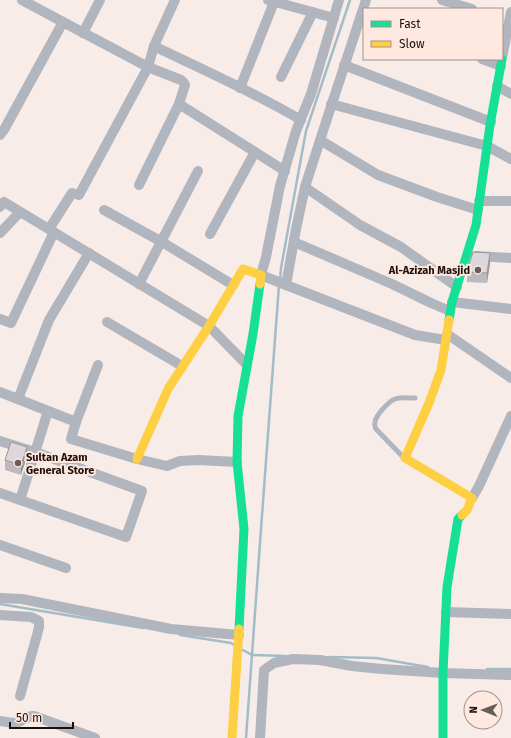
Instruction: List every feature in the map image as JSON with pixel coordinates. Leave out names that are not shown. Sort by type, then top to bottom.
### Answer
[{"type":"street","points":[[22,0],[148,67],[181,80],[184,83],[185,86],[179,104],[139,185]]},
{"type":"street","points":[[83,33],[100,0]]},
{"type":"street","points":[[0,319],[11,323],[51,231],[72,193],[79,195],[148,67],[154,46],[175,0]]},
{"type":"street","points":[[232,738],[244,529],[237,462],[238,416],[280,186],[296,131],[311,94],[340,0]]},
{"type":"street","points":[[442,0],[469,8]]},
{"type":"street","points":[[240,88],[271,1],[334,18]]},
{"type":"street","points":[[281,77],[313,12]]},
{"type":"street","points":[[503,52],[507,17]]},
{"type":"street","points":[[0,135],[4,119],[63,22]]},
{"type":"street","points":[[284,284],[305,187],[344,65],[361,22]]},
{"type":"street","points":[[154,46],[301,120]]},
{"type":"street","points":[[472,498],[405,458],[429,403],[441,370],[451,307],[476,225],[490,122],[502,61],[492,60]]},
{"type":"street","points":[[344,65],[490,122]]},
{"type":"street","points":[[497,86],[511,94]]},
{"type":"street","points":[[179,104],[285,171]]},
{"type":"street","points":[[331,104],[487,146],[511,160]]},
{"type":"street","points":[[320,140],[378,175],[437,197],[478,206],[511,201]]},
{"type":"street","points":[[210,234],[255,152]]},
{"type":"street","points":[[139,284],[198,171]]},
{"type":"street","points":[[305,187],[360,225],[401,247],[457,287]]},
{"type":"street","points":[[0,207],[4,202],[209,326],[247,365]]},
{"type":"street","points":[[104,210],[162,242],[233,285]]},
{"type":"street","points":[[0,233],[20,212]]},
{"type":"street","points":[[294,242],[392,284],[430,303],[451,307],[511,309]]},
{"type":"street","points":[[18,399],[49,320],[89,254]]},
{"type":"street","points":[[466,255],[511,258]]},
{"type":"street","points":[[137,459],[168,389],[209,326],[243,269],[415,335],[446,337],[511,378]]},
{"type":"street","points":[[107,322],[182,366]]},
{"type":"street","points":[[98,365],[71,439],[137,459],[167,466],[180,461],[198,460],[237,462]]},
{"type":"street","points":[[0,392],[76,422]]},
{"type":"street","points":[[20,500],[48,411]]},
{"type":"street","points":[[443,738],[443,673],[447,587],[458,519],[467,511],[511,416]]},
{"type":"street","points":[[0,442],[35,452],[142,491],[126,537],[0,493]]},
{"type":"street","points":[[0,544],[66,568]]},
{"type":"street","points":[[0,598],[22,599],[171,629],[239,635]]},
{"type":"street","points":[[446,612],[511,614]]},
{"type":"street","points":[[0,615],[31,617],[39,621],[37,636],[20,696]]},
{"type":"street","points":[[260,738],[264,670],[274,663],[293,659],[320,660],[352,666],[443,673],[511,675]]},
{"type":"street","points":[[0,721],[15,723],[34,716],[95,738]]},
{"type":"lane","points":[[405,458],[376,429],[374,425],[375,420],[381,411],[392,400],[398,398],[415,398]]},
{"type":"building","points":[[473,252],[490,253],[487,273],[467,272]]},
{"type":"building","points":[[11,442],[27,447],[21,465],[5,460]]},
{"type":"waterway","points":[[280,280],[306,131],[350,0]]},
{"type":"waterway","points":[[246,738],[279,285]]},
{"type":"waterway","points":[[0,604],[143,628]]},
{"type":"waterway","points":[[180,635],[231,643],[234,645]]},
{"type":"waterway","points":[[243,650],[252,655],[285,656]]},
{"type":"waterway","points":[[330,657],[376,658],[428,667]]},
{"type":"waterway","points":[[487,669],[511,669]]},
{"type":"traffic: fast","points":[[449,320],[452,302],[476,225],[490,125],[502,60]]},
{"type":"traffic: fast","points":[[239,629],[244,529],[237,462],[238,416],[253,334],[260,284]]},
{"type":"traffic: fast","points":[[443,738],[443,673],[447,587],[458,519],[462,515]]},
{"type":"traffic: slow","points":[[137,459],[168,389],[209,326],[243,269],[261,275],[260,284]]},
{"type":"traffic: slow","points":[[449,320],[441,370],[429,403],[405,458],[472,498],[467,510],[462,515]]},
{"type":"traffic: slow","points":[[232,738],[239,629]]},
{"type":"place","name":"Al-Azizah Masjid","points":[[478,270]]},
{"type":"place","name":"Sultan Azam General Store","points":[[18,463]]}]
